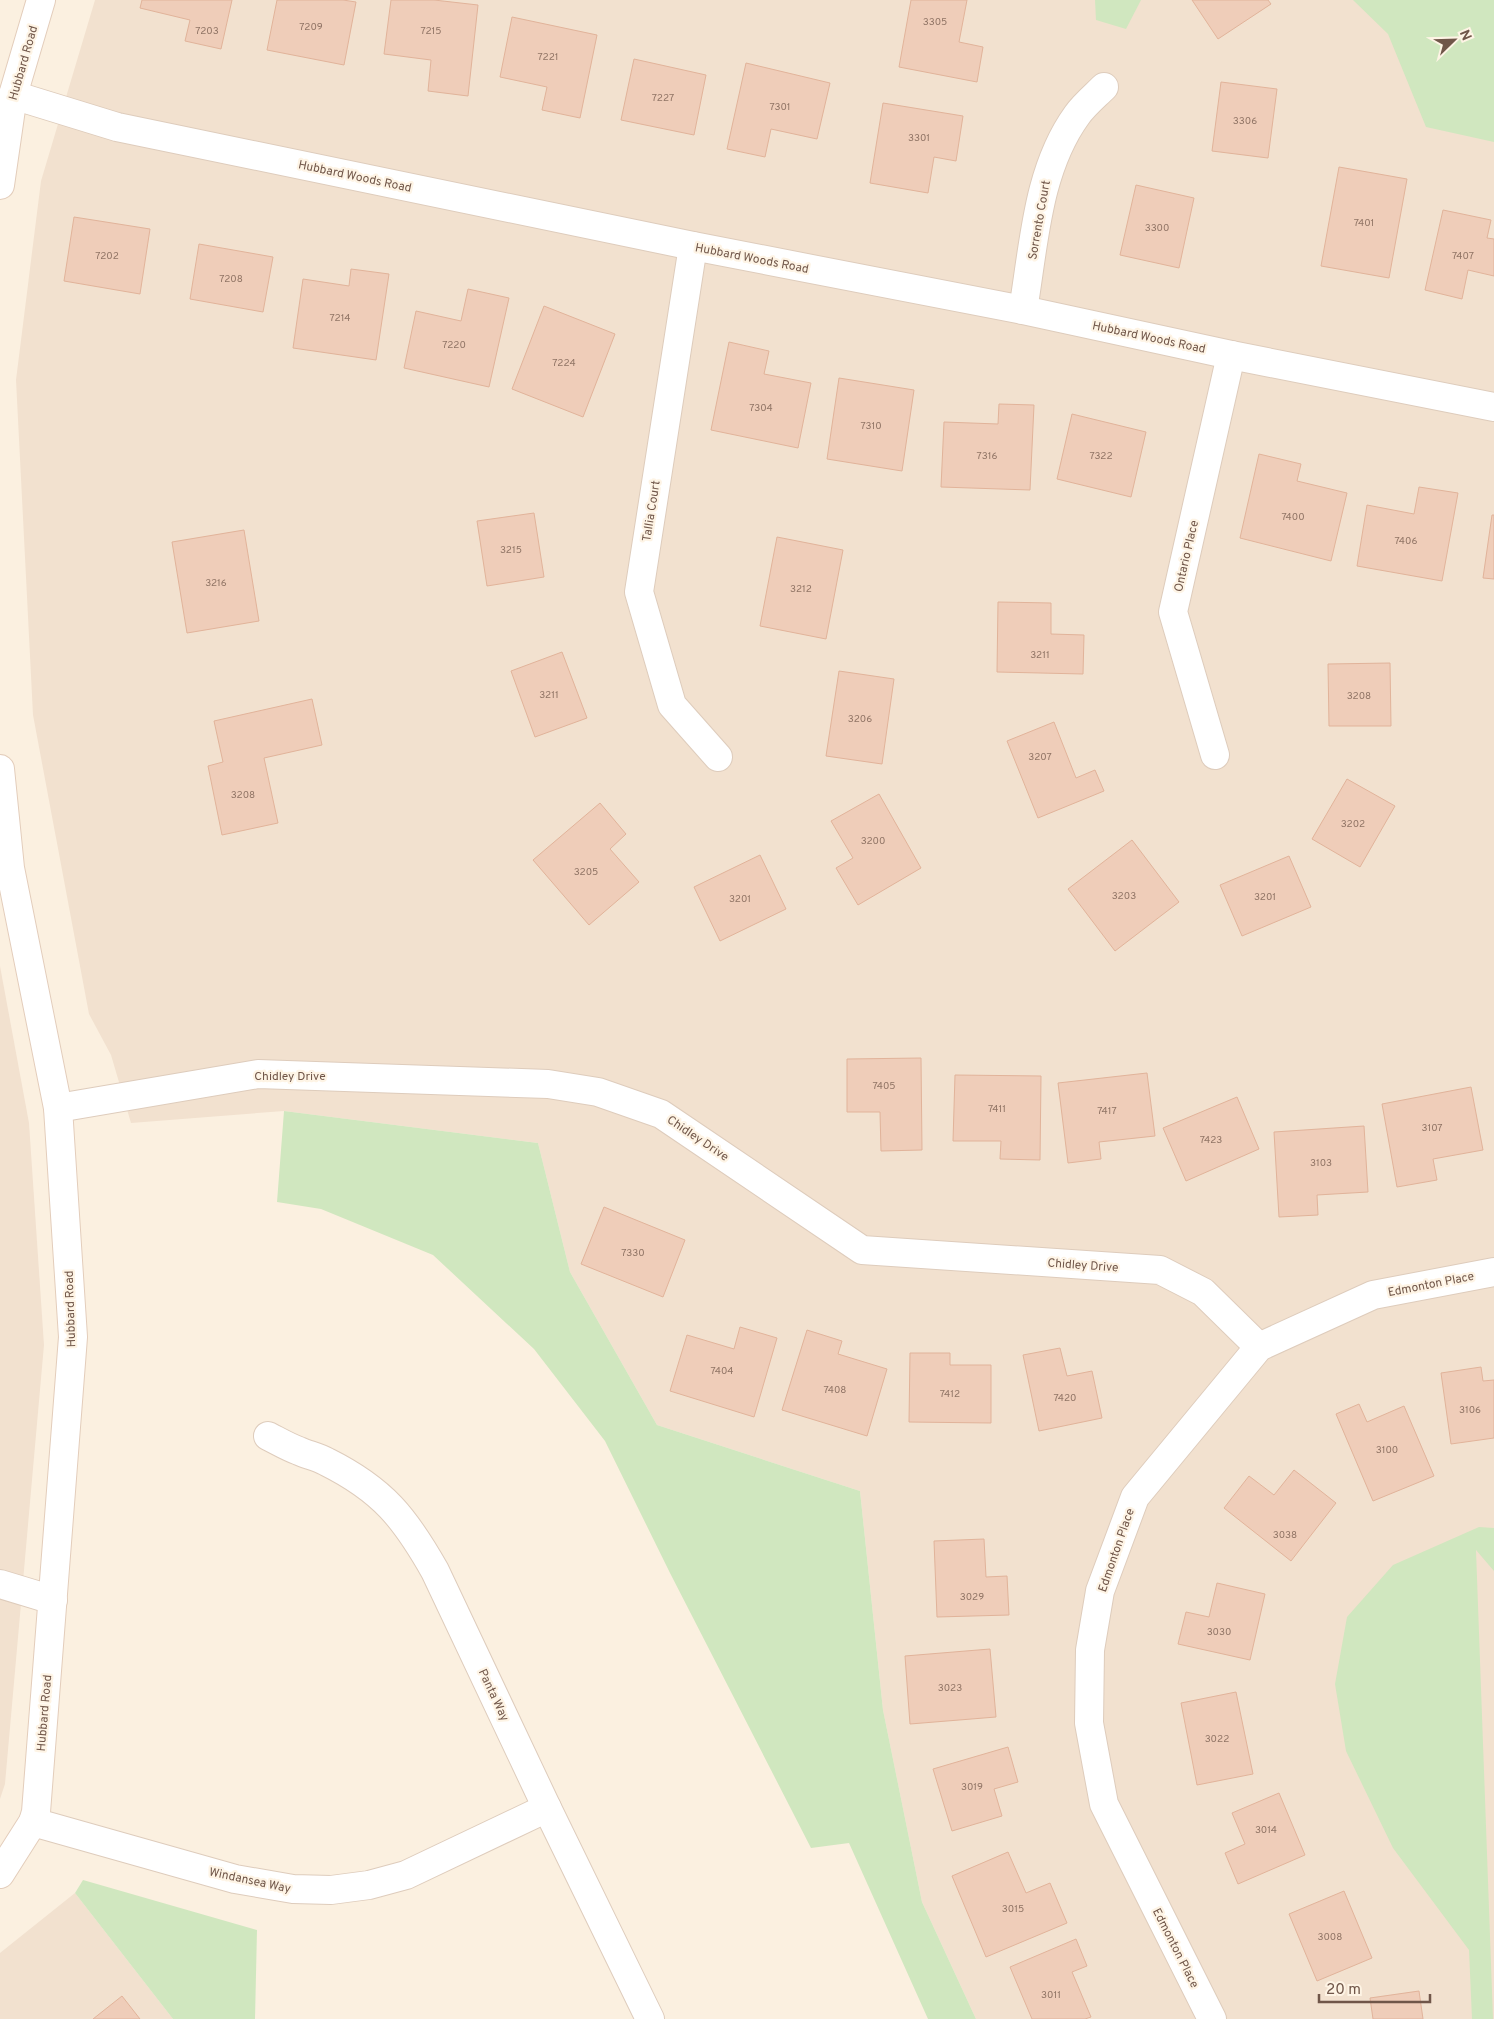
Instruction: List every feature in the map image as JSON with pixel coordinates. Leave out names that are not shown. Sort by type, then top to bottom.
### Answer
[{"type":"street","name":"Hubbard Road","points":[[0,185],[13,95],[42,0]]},
{"type":"street","name":"Sorrento Court","points":[[1023,310],[1044,183],[1056,152],[1078,113],[1104,87]]},
{"type":"street","name":"Hubbard Woods Road","points":[[13,95],[117,127],[693,246],[1023,310],[1231,355],[1494,407]]},
{"type":"street","name":"Tallia Court","points":[[693,246],[639,592],[672,704],[718,756]]},
{"type":"street","name":"Ontario Place","points":[[1215,754],[1173,612],[1231,355]]},
{"type":"street","name":"Hubbard Road","points":[[0,769],[5,866],[58,1108],[73,1337],[36,1803],[33,1822],[0,1874]]},
{"type":"street","name":"Chidley Drive","points":[[58,1108],[258,1074],[548,1084],[598,1092],[661,1114],[862,1250],[1160,1270],[1203,1292],[1259,1347]]},
{"type":"street","name":"Edmonton Place","points":[[1212,2019],[1104,1804],[1089,1723],[1090,1650],[1100,1591],[1135,1497],[1259,1347],[1373,1295],[1494,1272]]},
{"type":"street","name":"Panta Way","points":[[268,1436],[325,1461],[375,1490],[398,1514],[417,1539],[435,1571],[547,1808],[650,2019]]},
{"type":"street","points":[[0,1584],[53,1600]]},
{"type":"street","name":"Windansea Way","points":[[33,1822],[234,1879],[292,1889],[331,1890],[369,1885],[406,1875],[547,1808]]},
{"type":"shaded area","points":[[95,0],[1494,0],[1494,2019],[976,2019],[922,1902],[883,1710],[860,1491],[657,1425],[570,1272],[538,1143],[284,1111],[131,1123],[111,1055],[89,1014],[33,715],[16,380],[41,181]]},
{"type":"shaded area","points":[[0,966],[29,1123],[44,1345],[5,1784],[0,1799]]},
{"type":"shaded area","points":[[75,1893],[173,2019],[0,2019],[0,1953]]},
{"type":"green space","points":[[1095,0],[1141,0],[1126,29],[1096,20]]},
{"type":"green space","points":[[1353,0],[1494,0],[1494,142],[1426,127],[1388,34]]},
{"type":"green space","points":[[284,1111],[538,1143],[570,1272],[657,1425],[860,1491],[883,1710],[922,1902],[976,2019],[928,2019],[849,1843],[811,1848],[670,1573],[605,1441],[534,1349],[433,1255],[321,1209],[277,1202]]},
{"type":"green space","points":[[1479,1527],[1494,1528],[1494,1571],[1476,1550],[1493,2019],[1472,2019],[1469,1950],[1393,1848],[1346,1751],[1335,1684],[1347,1617],[1393,1565]]},
{"type":"green space","points":[[83,1880],[257,1930],[255,2019],[173,2019],[75,1893]]},
{"type":"building","points":[[142,0],[232,0],[221,49],[185,41],[190,20],[140,8]]},
{"type":"building","points":[[277,0],[343,0],[356,2],[344,65],[267,50]]},
{"type":"building","points":[[391,0],[434,0],[478,5],[468,96],[428,91],[431,60],[384,54]]},
{"type":"building","points":[[911,0],[967,0],[959,42],[983,47],[977,82],[899,67]]},
{"type":"building","points":[[1192,0],[1268,0],[1271,4],[1218,39]]},
{"type":"building","points":[[512,17],[597,35],[580,118],[542,110],[547,87],[500,77]]},
{"type":"building","points":[[634,59],[706,75],[694,135],[621,120]]},
{"type":"building","points":[[746,63],[830,83],[817,139],[771,129],[765,157],[727,149]]},
{"type":"building","points":[[1221,82],[1277,89],[1268,158],[1212,151]]},
{"type":"building","points":[[883,103],[963,116],[956,161],[934,157],[928,193],[870,183]]},
{"type":"building","points":[[1339,167],[1407,179],[1389,278],[1321,266]]},
{"type":"building","points":[[1136,185],[1194,198],[1179,268],[1120,255]]},
{"type":"building","points":[[1443,210],[1491,220],[1487,238],[1494,239],[1494,276],[1468,270],[1462,299],[1425,290]]},
{"type":"building","points":[[74,217],[150,229],[140,294],[64,281]]},
{"type":"building","points":[[199,244],[273,257],[263,312],[190,299]]},
{"type":"building","points":[[351,269],[389,274],[376,360],[293,348],[303,279],[349,286]]},
{"type":"building","points":[[468,289],[509,298],[489,387],[404,368],[416,311],[461,321]]},
{"type":"building","points":[[544,306],[615,334],[583,417],[512,389]]},
{"type":"building","points":[[729,342],[769,351],[764,374],[811,383],[798,448],[711,430]]},
{"type":"building","points":[[839,378],[914,390],[902,471],[827,459]]},
{"type":"building","points":[[999,404],[1034,405],[1030,490],[941,487],[944,422],[998,424]]},
{"type":"building","points":[[1072,414],[1146,432],[1131,497],[1057,479]]},
{"type":"building","points":[[1259,454],[1301,464],[1297,481],[1347,493],[1331,561],[1240,538]]},
{"type":"building","points":[[1419,487],[1458,493],[1442,581],[1357,566],[1367,505],[1414,514]]},
{"type":"building","points":[[534,513],[544,577],[487,586],[477,521]]},
{"type":"building","points":[[1492,515],[1494,515],[1494,579],[1483,578]]},
{"type":"building","points":[[244,530],[259,621],[187,633],[172,542]]},
{"type":"building","points":[[777,537],[843,550],[826,639],[760,626]]},
{"type":"building","points":[[998,602],[1051,603],[1051,634],[1084,635],[1083,674],[997,672]]},
{"type":"building","points":[[562,652],[587,718],[535,737],[511,671]]},
{"type":"building","points":[[1390,663],[1391,726],[1329,726],[1328,664]]},
{"type":"building","points":[[839,671],[894,679],[882,764],[826,756]]},
{"type":"building","points":[[312,699],[322,745],[264,758],[278,823],[222,835],[208,766],[223,762],[214,721]]},
{"type":"building","points":[[1054,722],[1076,778],[1095,770],[1104,791],[1038,818],[1007,741]]},
{"type":"building","points":[[1347,779],[1395,806],[1360,867],[1312,839]]},
{"type":"building","points":[[879,794],[921,868],[858,905],[836,868],[853,858],[831,821]]},
{"type":"building","points":[[600,803],[626,834],[610,849],[639,882],[589,925],[533,860]]},
{"type":"building","points":[[1132,840],[1179,902],[1115,951],[1068,889]]},
{"type":"building","points":[[760,855],[786,909],[720,941],[694,887]]},
{"type":"building","points":[[1289,856],[1311,907],[1242,936],[1220,885]]},
{"type":"building","points":[[921,1058],[922,1150],[881,1151],[880,1112],[847,1112],[847,1059]]},
{"type":"building","points":[[1147,1073],[1155,1136],[1099,1142],[1101,1159],[1068,1163],[1058,1083]]},
{"type":"building","points":[[955,1075],[1041,1076],[1040,1160],[1000,1159],[1001,1141],[953,1141]]},
{"type":"building","points":[[1471,1087],[1483,1150],[1433,1159],[1437,1180],[1397,1187],[1382,1104]]},
{"type":"building","points":[[1237,1097],[1259,1149],[1186,1181],[1163,1128]]},
{"type":"building","points":[[1364,1126],[1368,1192],[1317,1195],[1318,1215],[1279,1217],[1274,1132]]},
{"type":"building","points":[[604,1207],[685,1240],[663,1297],[581,1264]]},
{"type":"building","points":[[740,1327],[777,1338],[754,1417],[670,1391],[687,1335],[734,1349]]},
{"type":"building","points":[[807,1330],[842,1341],[838,1354],[887,1369],[867,1436],[782,1410]]},
{"type":"building","points":[[1060,1348],[1067,1376],[1092,1371],[1102,1418],[1039,1431],[1023,1355]]},
{"type":"building","points":[[910,1353],[950,1353],[950,1365],[991,1365],[991,1423],[909,1422]]},
{"type":"building","points":[[1481,1367],[1483,1381],[1494,1380],[1494,1438],[1451,1444],[1441,1373]]},
{"type":"building","points":[[1359,1404],[1367,1422],[1404,1406],[1434,1476],[1373,1501],[1336,1414]]},
{"type":"building","points":[[1294,1470],[1336,1503],[1291,1561],[1224,1508],[1249,1476],[1274,1495]]},
{"type":"building","points":[[984,1539],[986,1577],[1007,1576],[1009,1615],[937,1617],[934,1541]]},
{"type":"building","points":[[1217,1583],[1265,1594],[1250,1660],[1178,1644],[1186,1612],[1209,1617]]},
{"type":"building","points":[[990,1649],[996,1717],[910,1724],[905,1656]]},
{"type":"building","points":[[1236,1692],[1253,1774],[1197,1785],[1181,1703]]},
{"type":"building","points":[[1008,1747],[1018,1782],[994,1789],[1002,1816],[952,1831],[933,1769]]},
{"type":"building","points":[[1279,1793],[1305,1855],[1238,1884],[1225,1853],[1245,1844],[1232,1813]]},
{"type":"building","points":[[1008,1852],[1026,1893],[1050,1883],[1067,1923],[986,1957],[952,1876]]},
{"type":"building","points":[[1344,1891],[1372,1958],[1317,1981],[1289,1914]]},
{"type":"building","points":[[1076,1939],[1087,1966],[1072,1972],[1091,2017],[1085,2019],[1032,2019],[1010,1967]]},
{"type":"building","points":[[1419,1991],[1423,2019],[1373,2019],[1370,1998]]},
{"type":"building","points":[[122,1996],[140,2019],[93,2019]]}]
